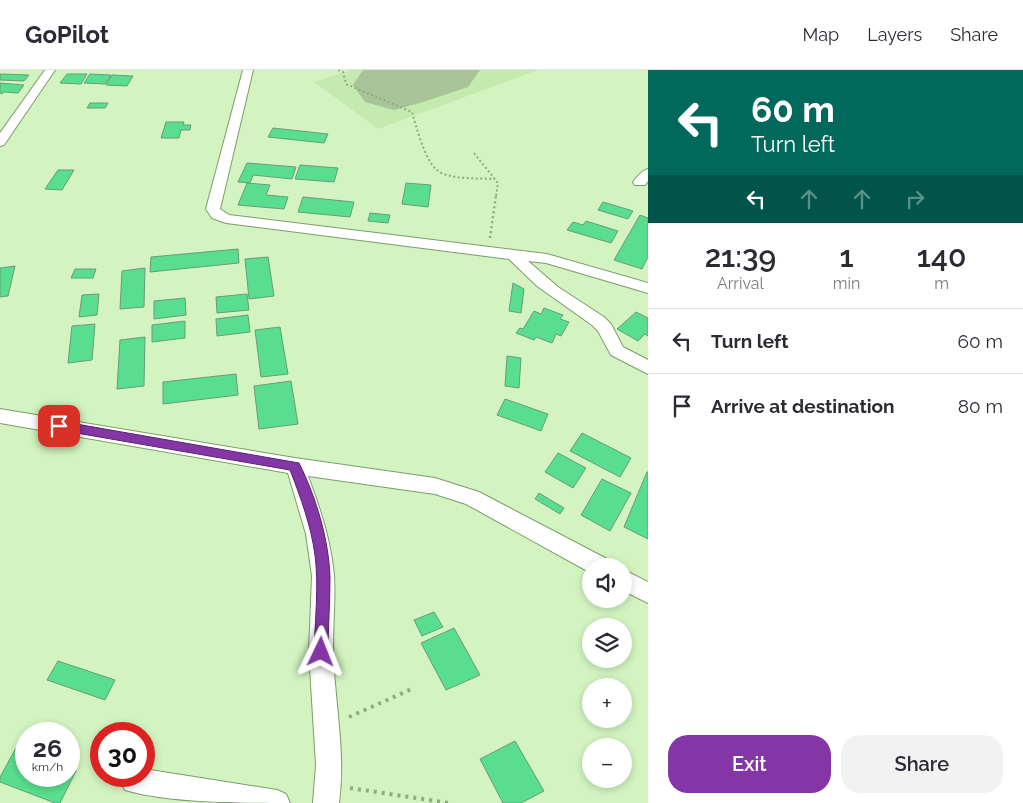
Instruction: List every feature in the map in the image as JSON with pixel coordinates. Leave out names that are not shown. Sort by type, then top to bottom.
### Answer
[{"type":"street","points":[[0,142],[50,70]]},
{"type":"street","points":[[248,70],[212,209],[217,215],[226,219],[513,254],[574,265],[648,288]]},
{"type":"street","points":[[513,254],[524,267],[547,286],[605,328],[616,351],[648,368]]},
{"type":"street","points":[[0,416],[295,466],[436,486],[472,498],[584,558]]},
{"type":"street","points":[[295,466],[311,509],[321,555],[323,578],[321,652],[328,726],[327,794]]},
{"type":"street","points":[[632,584],[648,593]]},
{"type":"street","points":[[155,784],[277,803]]},
{"type":"path","points":[[338,70],[343,72],[346,84],[412,112],[421,144],[436,170],[450,176],[495,179]]},
{"type":"path","points":[[474,152],[498,183],[488,252]]},
{"type":"path","points":[[328,726],[414,688]]},
{"type":"path","points":[[327,794],[449,803]]},
{"type":"shaded area","points":[[351,70],[538,70],[378,129],[314,82]]},
{"type":"building","points":[[0,74],[29,75],[24,81],[0,80]]},
{"type":"building","points":[[67,74],[87,74],[81,84],[60,83]]},
{"type":"building","points":[[90,74],[111,75],[105,84],[84,83]]},
{"type":"building","points":[[112,75],[133,76],[127,86],[106,85]]},
{"type":"building","points":[[0,83],[24,85],[18,93],[4,92],[2,94],[0,93]]},
{"type":"building","points":[[90,103],[108,103],[105,108],[87,108]]},
{"type":"building","points":[[166,122],[184,122],[183,125],[191,125],[190,130],[181,130],[179,138],[161,138]]},
{"type":"building","points":[[273,128],[328,134],[324,143],[268,137]]},
{"type":"building","points":[[247,163],[296,167],[292,179],[253,175],[250,183],[238,182]]},
{"type":"building","points":[[300,165],[338,168],[334,182],[295,179]]},
{"type":"building","points":[[58,170],[74,170],[62,190],[45,189]]},
{"type":"building","points":[[247,183],[270,185],[266,195],[288,197],[284,209],[238,205]]},
{"type":"building","points":[[406,183],[431,185],[428,207],[402,204]]},
{"type":"building","points":[[303,197],[354,202],[350,217],[298,212]]},
{"type":"building","points":[[603,202],[633,211],[628,219],[598,210]]},
{"type":"building","points":[[370,213],[390,215],[388,223],[368,221]]},
{"type":"building","points":[[640,215],[648,218],[648,257],[642,269],[614,260]]},
{"type":"building","points":[[586,221],[618,231],[611,243],[567,230],[573,222],[583,225]]},
{"type":"building","points":[[238,249],[239,263],[150,272],[151,257]]},
{"type":"building","points":[[268,257],[274,296],[249,299],[245,259]]},
{"type":"building","points":[[15,266],[8,296],[0,297],[0,268]]},
{"type":"building","points":[[145,268],[144,307],[120,309],[122,271]]},
{"type":"building","points":[[75,269],[96,269],[93,278],[71,278]]},
{"type":"building","points":[[513,283],[524,289],[521,313],[509,311]]},
{"type":"building","points":[[99,294],[97,315],[79,317],[82,295]]},
{"type":"building","points":[[247,294],[249,310],[217,313],[216,297]]},
{"type":"building","points":[[185,298],[186,315],[154,319],[154,301]]},
{"type":"building","points":[[544,308],[563,315],[560,319],[569,322],[561,336],[556,334],[552,343],[536,337],[534,340],[516,333],[520,328],[523,329],[534,311],[541,314]]},
{"type":"building","points":[[636,312],[648,318],[648,336],[645,334],[638,341],[617,329]]},
{"type":"building","points":[[248,315],[250,332],[217,336],[216,319]]},
{"type":"building","points":[[185,321],[185,338],[152,342],[152,325]]},
{"type":"building","points":[[95,324],[92,360],[68,363],[72,326]]},
{"type":"building","points":[[280,327],[288,374],[261,377],[255,330]]},
{"type":"building","points":[[145,337],[144,386],[117,389],[120,340]]},
{"type":"building","points":[[507,356],[521,358],[519,388],[505,386]]},
{"type":"building","points":[[236,374],[238,395],[163,404],[163,382]]},
{"type":"building","points":[[291,381],[298,424],[259,429],[254,386]]},
{"type":"building","points":[[505,399],[548,414],[541,431],[497,415]]},
{"type":"building","points":[[582,433],[631,458],[620,477],[570,451]]},
{"type":"building","points":[[558,453],[586,468],[573,488],[545,472]]},
{"type":"building","points":[[648,472],[648,539],[624,527]]},
{"type":"building","points":[[602,479],[631,493],[610,531],[581,515]]},
{"type":"building","points":[[539,493],[564,508],[560,514],[535,499]]},
{"type":"building","points":[[434,612],[443,627],[422,636],[414,620]]},
{"type":"building","points":[[454,628],[480,675],[446,690],[421,643]]},
{"type":"building","points":[[58,661],[115,680],[105,700],[47,680]]},
{"type":"building","points":[[515,741],[544,791],[521,803],[503,803],[480,759]]},
{"type":"building","points":[[15,750],[15,787],[68,787],[60,803],[55,803],[0,782],[0,777]]},
{"type":"runway","points":[[394,85],[440,70]]},
{"type":"route","points":[[59,426],[295,466],[311,509],[321,555],[323,578],[321,652]]}]
